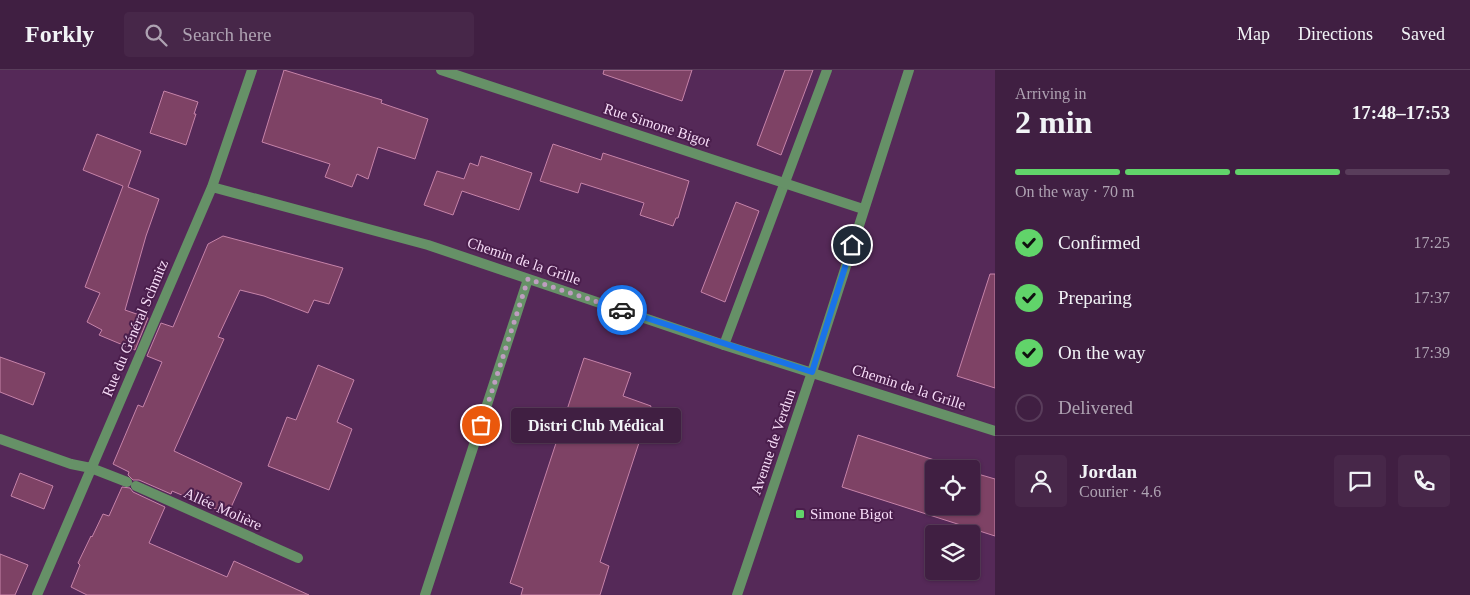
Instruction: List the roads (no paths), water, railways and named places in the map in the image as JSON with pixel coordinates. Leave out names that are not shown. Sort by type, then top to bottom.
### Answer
[{"type":"street","name":"Rue du Général Schmitz","points":[[37,595],[212,187],[252,70]]},
{"type":"street","name":"Rue Simone Bigot","points":[[441,70],[863,209]]},
{"type":"street","points":[[724,345],[827,70]]},
{"type":"street","name":"Avenue de Verdun","points":[[737,595],[812,372],[909,70]]},
{"type":"street","name":"Chemin de la Grille","points":[[212,187],[428,245],[724,345],[995,431]]},
{"type":"street","points":[[425,595],[528,279]]},
{"type":"street","name":"Allée Molière","points":[[0,439],[71,464],[91,468],[132,484],[298,558]]},
{"type":"place","name":"Distri Club Médical","points":[[481,425]]},
{"type":"place","name":"Simone Bigot","points":[[800,514]]}]
